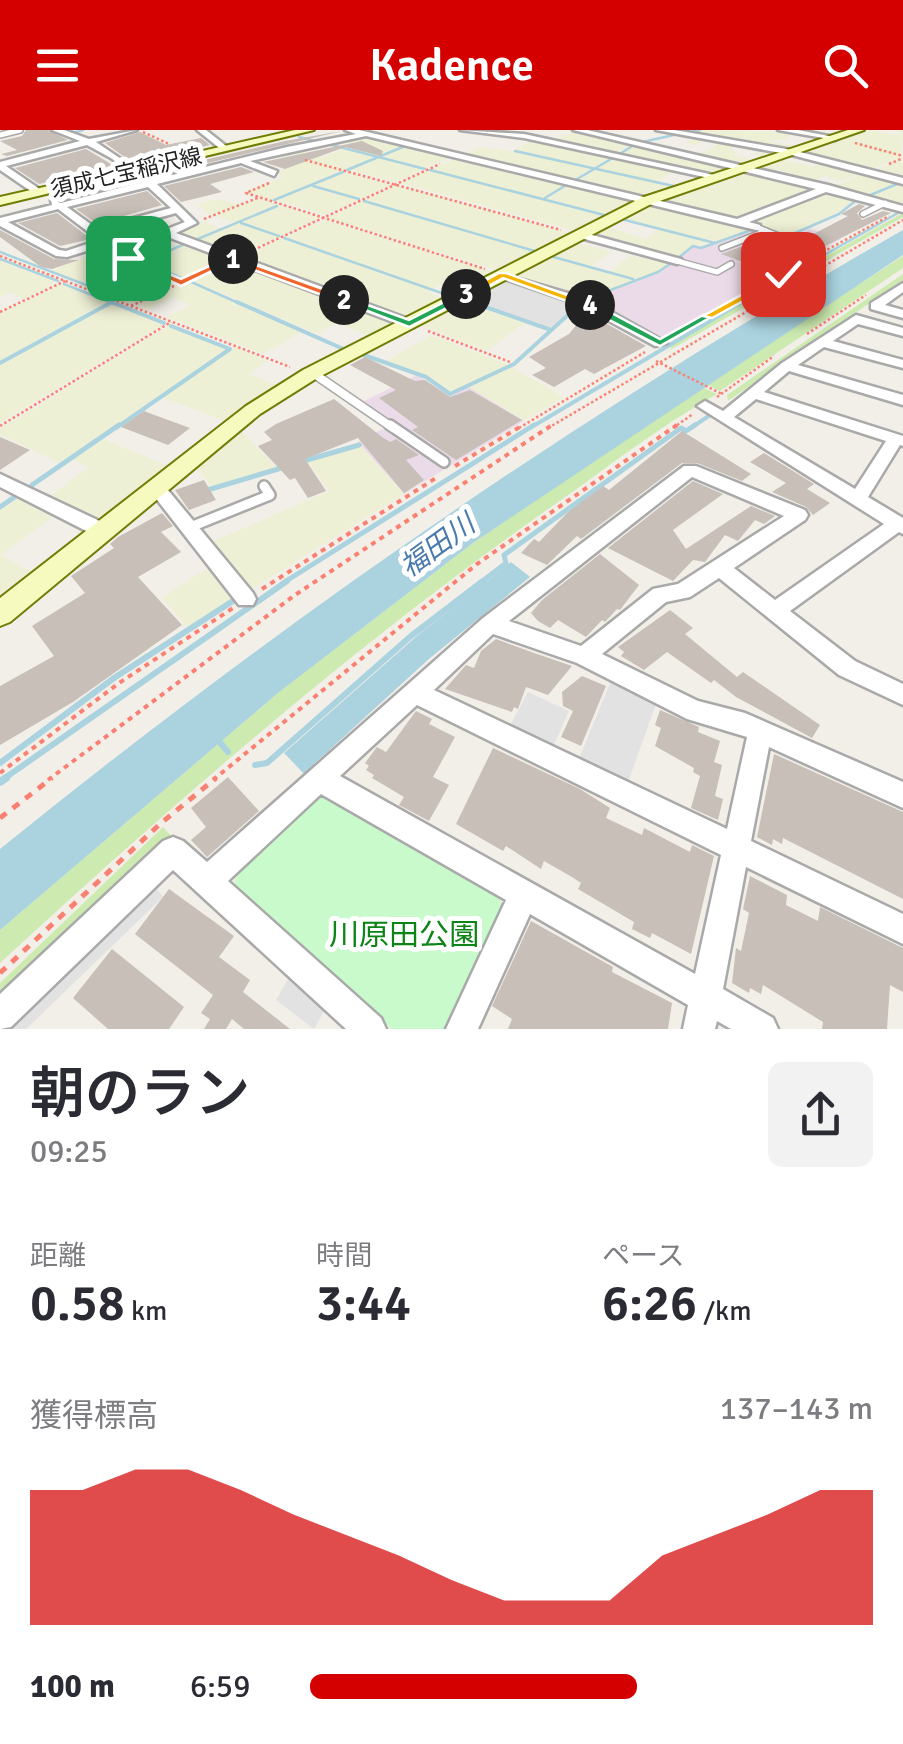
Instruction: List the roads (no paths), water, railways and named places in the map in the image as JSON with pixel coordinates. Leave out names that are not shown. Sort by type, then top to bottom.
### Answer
[{"type":"street","points":[[56,130],[92,140],[138,170],[190,224],[169,234],[409,324]]},
{"type":"street","points":[[0,165],[136,130]]},
{"type":"street","points":[[201,130],[226,150]]},
{"type":"street","name":"須成七宝稲沢線","points":[[0,201],[310,130]]},
{"type":"street","points":[[348,130],[761,229]]},
{"type":"street","points":[[0,221],[240,160],[387,130]]},
{"type":"street","points":[[464,130],[489,137],[524,136],[718,177]]},
{"type":"street","points":[[577,130],[605,132],[902,210]]},
{"type":"street","points":[[660,130],[792,153],[903,181]]},
{"type":"street","points":[[782,130],[835,138]]},
{"type":"street","points":[[0,614],[253,410],[312,374],[646,201],[859,130]]},
{"type":"street","points":[[636,142],[674,132]]},
{"type":"street","points":[[457,156],[489,137]]},
{"type":"street","points":[[275,152],[296,157]]},
{"type":"street","points":[[240,160],[274,173]]},
{"type":"street","points":[[0,165],[141,265]]},
{"type":"street","points":[[737,223],[828,188]]},
{"type":"street","points":[[93,232],[178,210]]},
{"type":"street","points":[[0,221],[56,252],[67,254],[106,241]]},
{"type":"street","points":[[581,235],[677,261]]},
{"type":"street","points":[[503,275],[584,302],[660,343]]},
{"type":"street","points":[[903,287],[875,306],[903,314]]},
{"type":"street","points":[[724,418],[787,366],[856,319],[903,332]]},
{"type":"street","points":[[823,342],[903,364]]},
{"type":"street","points":[[787,366],[903,400]]},
{"type":"street","points":[[754,394],[899,440],[857,500]]},
{"type":"street","points":[[712,399],[724,418],[900,525],[775,612]]},
{"type":"street","points":[[208,880],[490,624],[690,470],[799,515],[683,592],[660,595],[584,656]]},
{"type":"street","points":[[0,480],[103,531]]},
{"type":"street","points":[[157,488],[246,600]]},
{"type":"street","points":[[719,567],[847,668],[903,696]]},
{"type":"street","points":[[490,624],[584,656],[696,711],[760,732],[903,795]]},
{"type":"street","points":[[413,691],[903,929]]},
{"type":"street","points":[[699,1029],[760,732]]},
{"type":"street","points":[[320,779],[762,1029]]},
{"type":"street","points":[[0,1016],[173,851],[370,1029]]},
{"type":"street","points":[[462,1029],[523,896]]},
{"type":"lane","points":[[0,135],[20,130]]},
{"type":"lane","points":[[864,214],[885,203]]},
{"type":"lane","points":[[722,248],[761,229],[811,249]]},
{"type":"lane","points":[[677,261],[716,272],[731,264]]},
{"type":"lane","points":[[312,374],[444,462]]},
{"type":"lane","points":[[188,528],[270,494],[264,486]]},
{"type":"water","name":"福田川","points":[[903,230],[903,255],[473,543],[278,693],[0,930],[0,849],[107,764],[327,600],[552,445]]},
{"type":"water","points":[[511,562],[530,577],[430,658],[314,764],[319,770],[309,779],[284,753],[418,635]]},
{"type":"waterway","points":[[73,133],[83,130]]},
{"type":"waterway","points":[[685,133],[700,130]]},
{"type":"waterway","points":[[642,142],[674,135]]},
{"type":"waterway","points":[[299,137],[319,142]]},
{"type":"waterway","points":[[618,155],[637,143],[633,142]]},
{"type":"waterway","points":[[324,143],[378,157]]},
{"type":"waterway","points":[[378,157],[405,146]]},
{"type":"waterway","points":[[515,151],[595,169]]},
{"type":"waterway","points":[[595,169],[616,156]]},
{"type":"waterway","points":[[347,170],[378,157]]},
{"type":"waterway","points":[[378,157],[425,169]]},
{"type":"waterway","points":[[572,182],[595,169]]},
{"type":"waterway","points":[[595,169],[678,187]]},
{"type":"waterway","points":[[430,170],[608,216]]},
{"type":"waterway","points":[[274,200],[343,172]]},
{"type":"waterway","points":[[868,196],[902,182]]},
{"type":"waterway","points":[[545,198],[568,184]]},
{"type":"waterway","points":[[313,186],[359,199]]},
{"type":"waterway","points":[[786,237],[839,214],[859,198]]},
{"type":"waterway","points":[[364,201],[538,252]]},
{"type":"waterway","points":[[193,241],[277,206]]},
{"type":"waterway","points":[[737,305],[903,210]]},
{"type":"waterway","points":[[621,219],[715,243]]},
{"type":"waterway","points":[[241,223],[279,236]]},
{"type":"waterway","points":[[715,243],[754,229]]},
{"type":"waterway","points":[[284,238],[453,297]]},
{"type":"waterway","points":[[143,262],[187,243]]},
{"type":"waterway","points":[[677,259],[693,246],[701,248],[715,243]]},
{"type":"waterway","points":[[0,252],[86,285],[136,265]]},
{"type":"waterway","points":[[550,256],[633,279]]},
{"type":"waterway","points":[[0,259],[58,281]]},
{"type":"waterway","points":[[587,299],[658,272],[673,262]]},
{"type":"waterway","points":[[145,263],[184,279]]},
{"type":"waterway","points":[[189,281],[243,305]]},
{"type":"waterway","points":[[64,284],[111,303]]},
{"type":"waterway","points":[[464,300],[478,305]]},
{"type":"waterway","points":[[112,302],[164,323]]},
{"type":"waterway","points":[[237,302],[348,351]]},
{"type":"waterway","points":[[471,302],[551,330]]},
{"type":"waterway","points":[[530,428],[742,302]]},
{"type":"waterway","points":[[0,363],[111,303]]},
{"type":"waterway","points":[[107,305],[111,303]]},
{"type":"waterway","points":[[111,303],[117,305]]},
{"type":"waterway","points":[[361,354],[426,377],[450,394],[514,364],[580,304]]},
{"type":"waterway","points":[[116,428],[230,349],[171,326]]},
{"type":"waterway","points":[[691,428],[713,413]]},
{"type":"waterway","points":[[32,485],[119,425]]},
{"type":"waterway","points":[[283,583],[534,425]]},
{"type":"waterway","points":[[480,583],[506,563],[504,555],[681,428],[686,431],[695,425]]},
{"type":"waterway","points":[[300,462],[359,445]]},
{"type":"waterway","points":[[204,491],[285,467]]},
{"type":"waterway","points":[[0,507],[16,496]]},
{"type":"waterway","points":[[2,780],[287,581]]},
{"type":"waterway","points":[[255,765],[267,763],[411,636],[483,581]]},
{"type":"waterway","points":[[0,763],[114,678],[236,599]]},
{"type":"waterway","points":[[217,739],[228,752]]},
{"type":"waterway","points":[[0,782],[6,778]]},
{"type":"park label","name":"川原田公園","points":[[404,935]]}]
